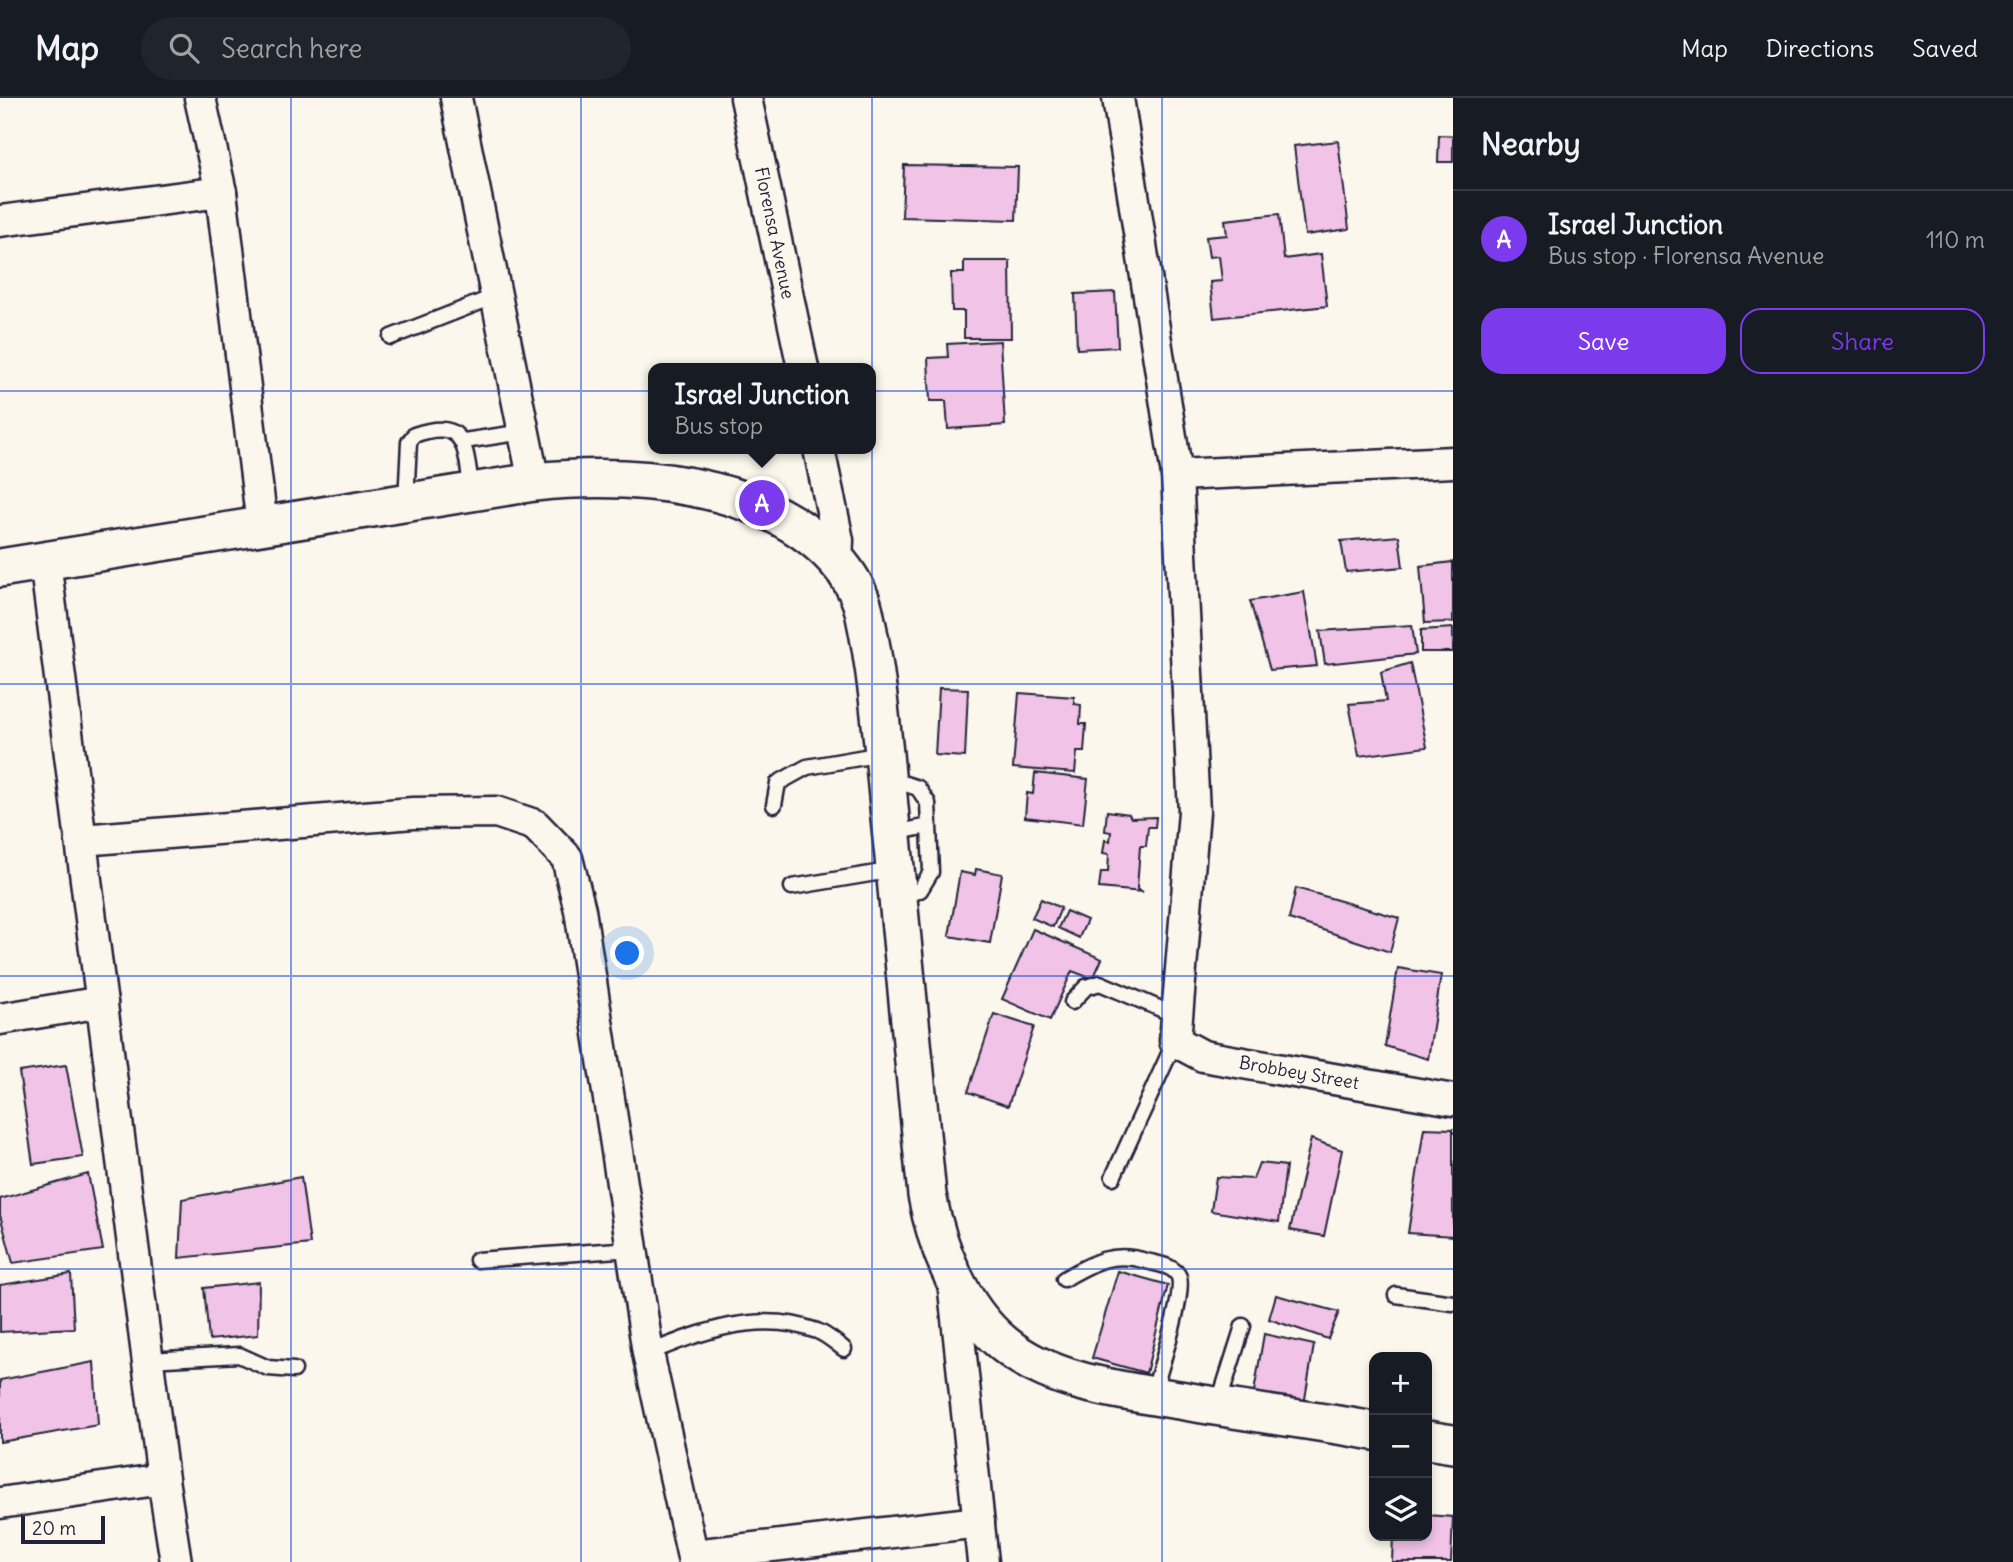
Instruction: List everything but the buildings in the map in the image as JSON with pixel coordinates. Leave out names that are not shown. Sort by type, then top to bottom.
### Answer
[{"type":"street","points":[[200,98],[221,192],[262,526]]},
{"type":"street","points":[[456,98],[534,482]]},
{"type":"street","name":"Florensa Avenue","points":[[747,98],[802,363]]},
{"type":"street","points":[[1118,98],[1177,475],[1194,812],[1175,1028]]},
{"type":"street","points":[[0,221],[221,192]]},
{"type":"street","points":[[820,454],[838,540],[837,561]]},
{"type":"street","points":[[1177,475],[1453,462]]},
{"type":"street","points":[[0,568],[534,482],[591,477],[638,478],[688,487],[740,501],[784,519],[812,537],[837,561],[863,608],[884,765],[927,1195],[932,1224],[953,1274],[978,1315],[1003,1344],[1041,1368],[1153,1395],[1369,1430]]},
{"type":"street","points":[[45,561],[163,1479],[176,1562]]},
{"type":"street","points":[[82,840],[413,813],[496,812],[535,825],[567,858],[579,911],[648,1353],[694,1558],[979,1522]]},
{"type":"street","points":[[0,1019],[102,1002]]},
{"type":"street","name":"Brobbey Street","points":[[1175,1028],[1203,1056],[1453,1100]]},
{"type":"street","points":[[953,1274],[984,1562]]},
{"type":"street","points":[[1432,1441],[1453,1444]]},
{"type":"street","points":[[0,1503],[163,1479]]},
{"type":"lane","points":[[391,337],[496,296]]},
{"type":"lane","points":[[406,503],[409,442],[414,435],[432,428],[451,429],[464,441],[472,492]]},
{"type":"lane","points":[[464,441],[524,432]]},
{"type":"lane","points":[[774,805],[778,783],[807,767],[884,765],[918,788],[928,803],[931,872],[920,890],[896,885],[792,887]]},
{"type":"lane","points":[[891,834],[929,826]]},
{"type":"lane","points":[[1072,1002],[1086,987],[1100,983],[1175,1028],[1113,1177]]},
{"type":"lane","points":[[477,1259],[632,1249]]},
{"type":"lane","points":[[1065,1279],[1092,1263],[1125,1255],[1171,1268],[1179,1277],[1179,1295],[1153,1395]]},
{"type":"lane","points":[[1396,1296],[1453,1303]]},
{"type":"lane","points":[[648,1353],[704,1331],[761,1321],[817,1331],[844,1349]]},
{"type":"lane","points":[[1218,1406],[1243,1326]]},
{"type":"lane","points":[[148,1360],[239,1355],[268,1368],[294,1370]]},
{"type":"place","name":"Israel Junction","points":[[762,503]]}]
